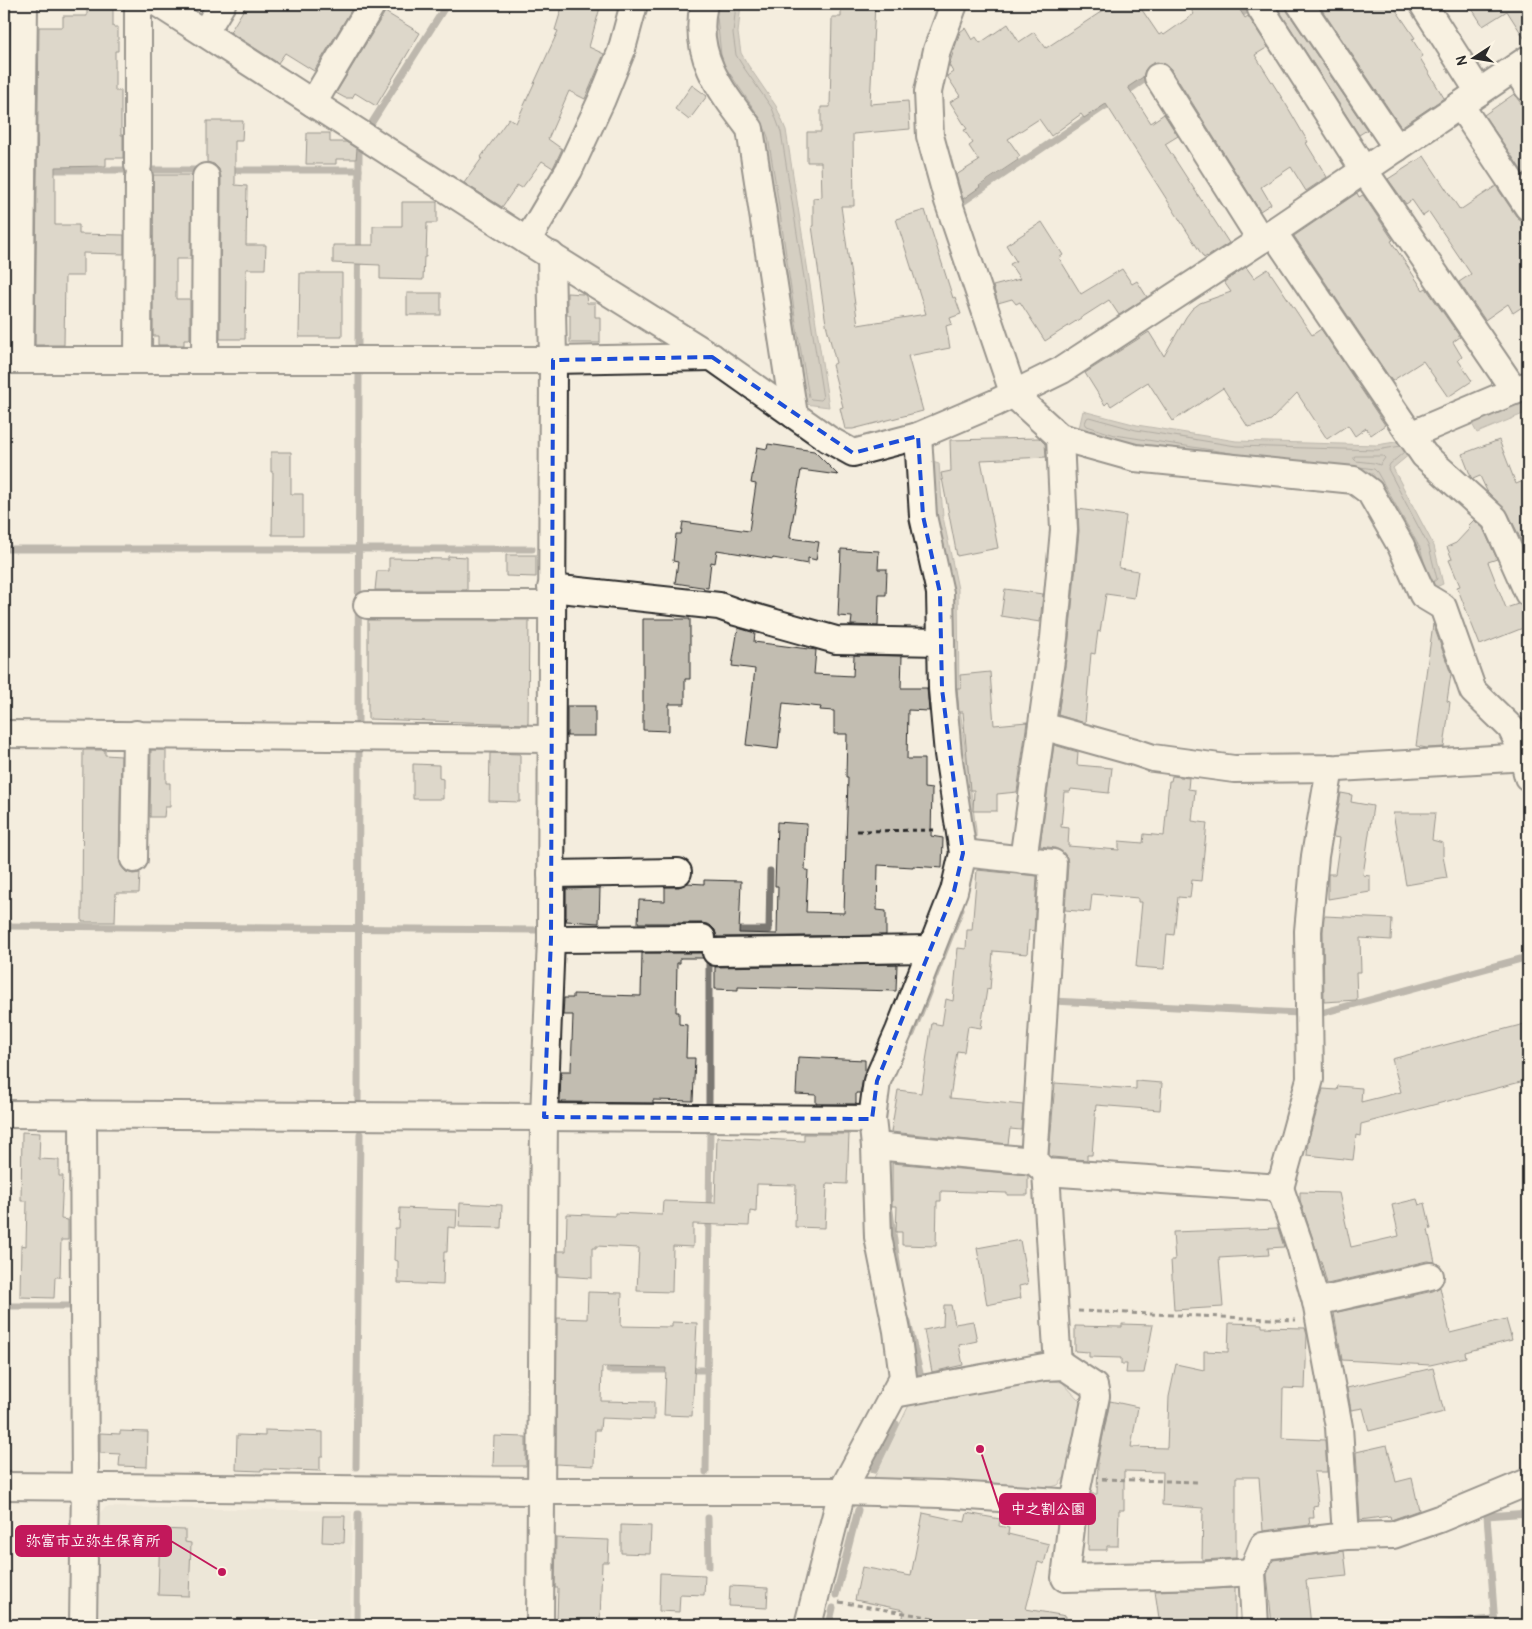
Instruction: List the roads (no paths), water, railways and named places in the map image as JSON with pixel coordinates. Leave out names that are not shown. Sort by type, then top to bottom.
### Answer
[{"type":"street","points":[[24,4],[12,360],[553,360],[712,357]]},
{"type":"street","points":[[138,4],[138,360]]},
{"type":"street","points":[[159,4],[527,241],[712,357],[828,439],[853,453],[918,436],[1014,395],[1062,370],[1267,236],[1470,99],[1524,72]]},
{"type":"street","points":[[205,32],[222,4]]},
{"type":"street","points":[[313,103],[372,4]]},
{"type":"street","points":[[527,241],[569,170],[602,99],[621,52],[634,4]]},
{"type":"street","points":[[704,4],[702,14],[703,45],[709,67],[723,94],[750,129],[794,415]]},
{"type":"street","points":[[954,4],[937,50],[928,92],[930,136],[948,201],[1014,395],[1060,437],[1135,458],[1354,480],[1370,492],[1401,546],[1423,595],[1443,607],[1473,691],[1511,728],[1527,764],[1234,769],[1153,758],[1042,726]]},
{"type":"street","points":[[1300,4],[1397,148]]},
{"type":"street","points":[[1423,4],[1470,99],[1528,207]]},
{"type":"street","points":[[1261,9],[1364,170],[1522,388],[1410,435]]},
{"type":"street","points":[[1158,77],[1267,236],[1424,455],[1495,519],[1524,588],[1528,593]]},
{"type":"street","points":[[206,177],[206,360]]},
{"type":"street","points":[[540,1625],[544,1117],[550,939],[553,360],[551,255]]},
{"type":"street","points":[[808,1625],[842,1491],[903,1377],[897,1331],[878,1237],[875,1146],[872,1119],[877,1081],[954,891],[961,842],[948,754],[942,688],[940,593],[923,516],[918,436]]},
{"type":"street","points":[[1023,860],[1054,638],[1064,530],[1060,437]]},
{"type":"street","points":[[367,605],[551,596],[719,606],[836,640],[941,642]]},
{"type":"street","points":[[4,734],[550,739]]},
{"type":"street","points":[[134,859],[136,734]]},
{"type":"street","points":[[1330,768],[1315,856],[1308,931],[1310,1078],[1280,1188],[1300,1246],[1318,1311],[1339,1427],[1346,1536]]},
{"type":"street","points":[[961,842],[1023,860],[1053,863],[1040,1167],[1058,1366]]},
{"type":"street","points":[[550,874],[678,872]]},
{"type":"street","points":[[550,939],[709,945],[931,949]]},
{"type":"street","points":[[4,1114],[872,1119]]},
{"type":"street","points":[[83,1114],[85,1486],[83,1625]]},
{"type":"street","points":[[875,1146],[1040,1167],[1280,1188]]},
{"type":"street","points":[[1318,1311],[1430,1276]]},
{"type":"street","points":[[894,1394],[1044,1366],[1064,1366],[1094,1386],[1096,1396],[1077,1491],[1066,1578],[1206,1575],[1252,1572]]},
{"type":"street","points":[[1255,1625],[1252,1572],[1263,1546],[1346,1536],[1393,1535],[1528,1482]]},
{"type":"street","points":[[4,1486],[541,1491],[842,1491],[940,1494],[1077,1491]]},
{"type":"water","points":[[712,4],[741,4],[738,33],[741,53],[776,106],[786,130],[829,407],[805,404],[791,324],[716,57]]},
{"type":"water","points":[[1528,400],[1528,412],[1477,433],[1472,424]]},
{"type":"water","points":[[1083,411],[1137,425],[1236,441],[1377,445],[1407,440],[1410,454],[1393,468],[1434,546],[1443,584],[1429,590],[1415,550],[1373,474],[1233,459],[1114,440],[1079,428]]},
{"type":"water","points":[[929,460],[939,463],[943,517],[958,589],[959,701],[976,830],[976,846],[968,840]]},
{"type":"waterway","points":[[371,124],[447,4]]},
{"type":"waterway","points":[[1235,18],[1255,5]]},
{"type":"waterway","points":[[1123,94],[1151,75]]},
{"type":"waterway","points":[[961,203],[1114,100]]},
{"type":"waterway","points":[[358,345],[359,153]]},
{"type":"waterway","points":[[4,170],[11,170]]},
{"type":"waterway","points":[[31,170],[359,170]]},
{"type":"waterway","points":[[358,723],[359,373]]},
{"type":"waterway","points":[[4,549],[532,549]]},
{"type":"waterway","points":[[358,1103],[359,754]]},
{"type":"waterway","points":[[704,930],[769,930],[770,871]]},
{"type":"waterway","points":[[912,1034],[961,909]]},
{"type":"waterway","points":[[4,926],[539,930]]},
{"type":"waterway","points":[[709,955],[709,1107]]},
{"type":"waterway","points":[[1318,1014],[1528,957]]},
{"type":"waterway","points":[[1053,1001],[1299,1013]]},
{"type":"waterway","points":[[706,1472],[710,1129]]},
{"type":"waterway","points":[[356,1467],[360,1134]]},
{"type":"waterway","points":[[890,1211],[898,1270]]},
{"type":"waterway","points":[[4,1306],[70,1306]]},
{"type":"waterway","points":[[908,1322],[920,1373]]},
{"type":"waterway","points":[[609,1370],[674,1370]]},
{"type":"waterway","points":[[687,1370],[707,1370]]},
{"type":"waterway","points":[[874,1470],[896,1424]]},
{"type":"waterway","points":[[836,1595],[858,1510]]},
{"type":"waterway","points":[[1495,1625],[1487,1516],[1528,1513]]},
{"type":"waterway","points":[[357,1625],[358,1514]]},
{"type":"waterway","points":[[708,1518],[709,1566]]},
{"type":"waterway","points":[[829,1625],[833,1608]]},
{"type":"waterway","points":[[1420,1625],[1494,1619]]},
{"type":"place","name":"中之割公園","points":[[980,1449]]},
{"type":"place","name":"弥富市立弥生保育所","points":[[222,1572]]}]
